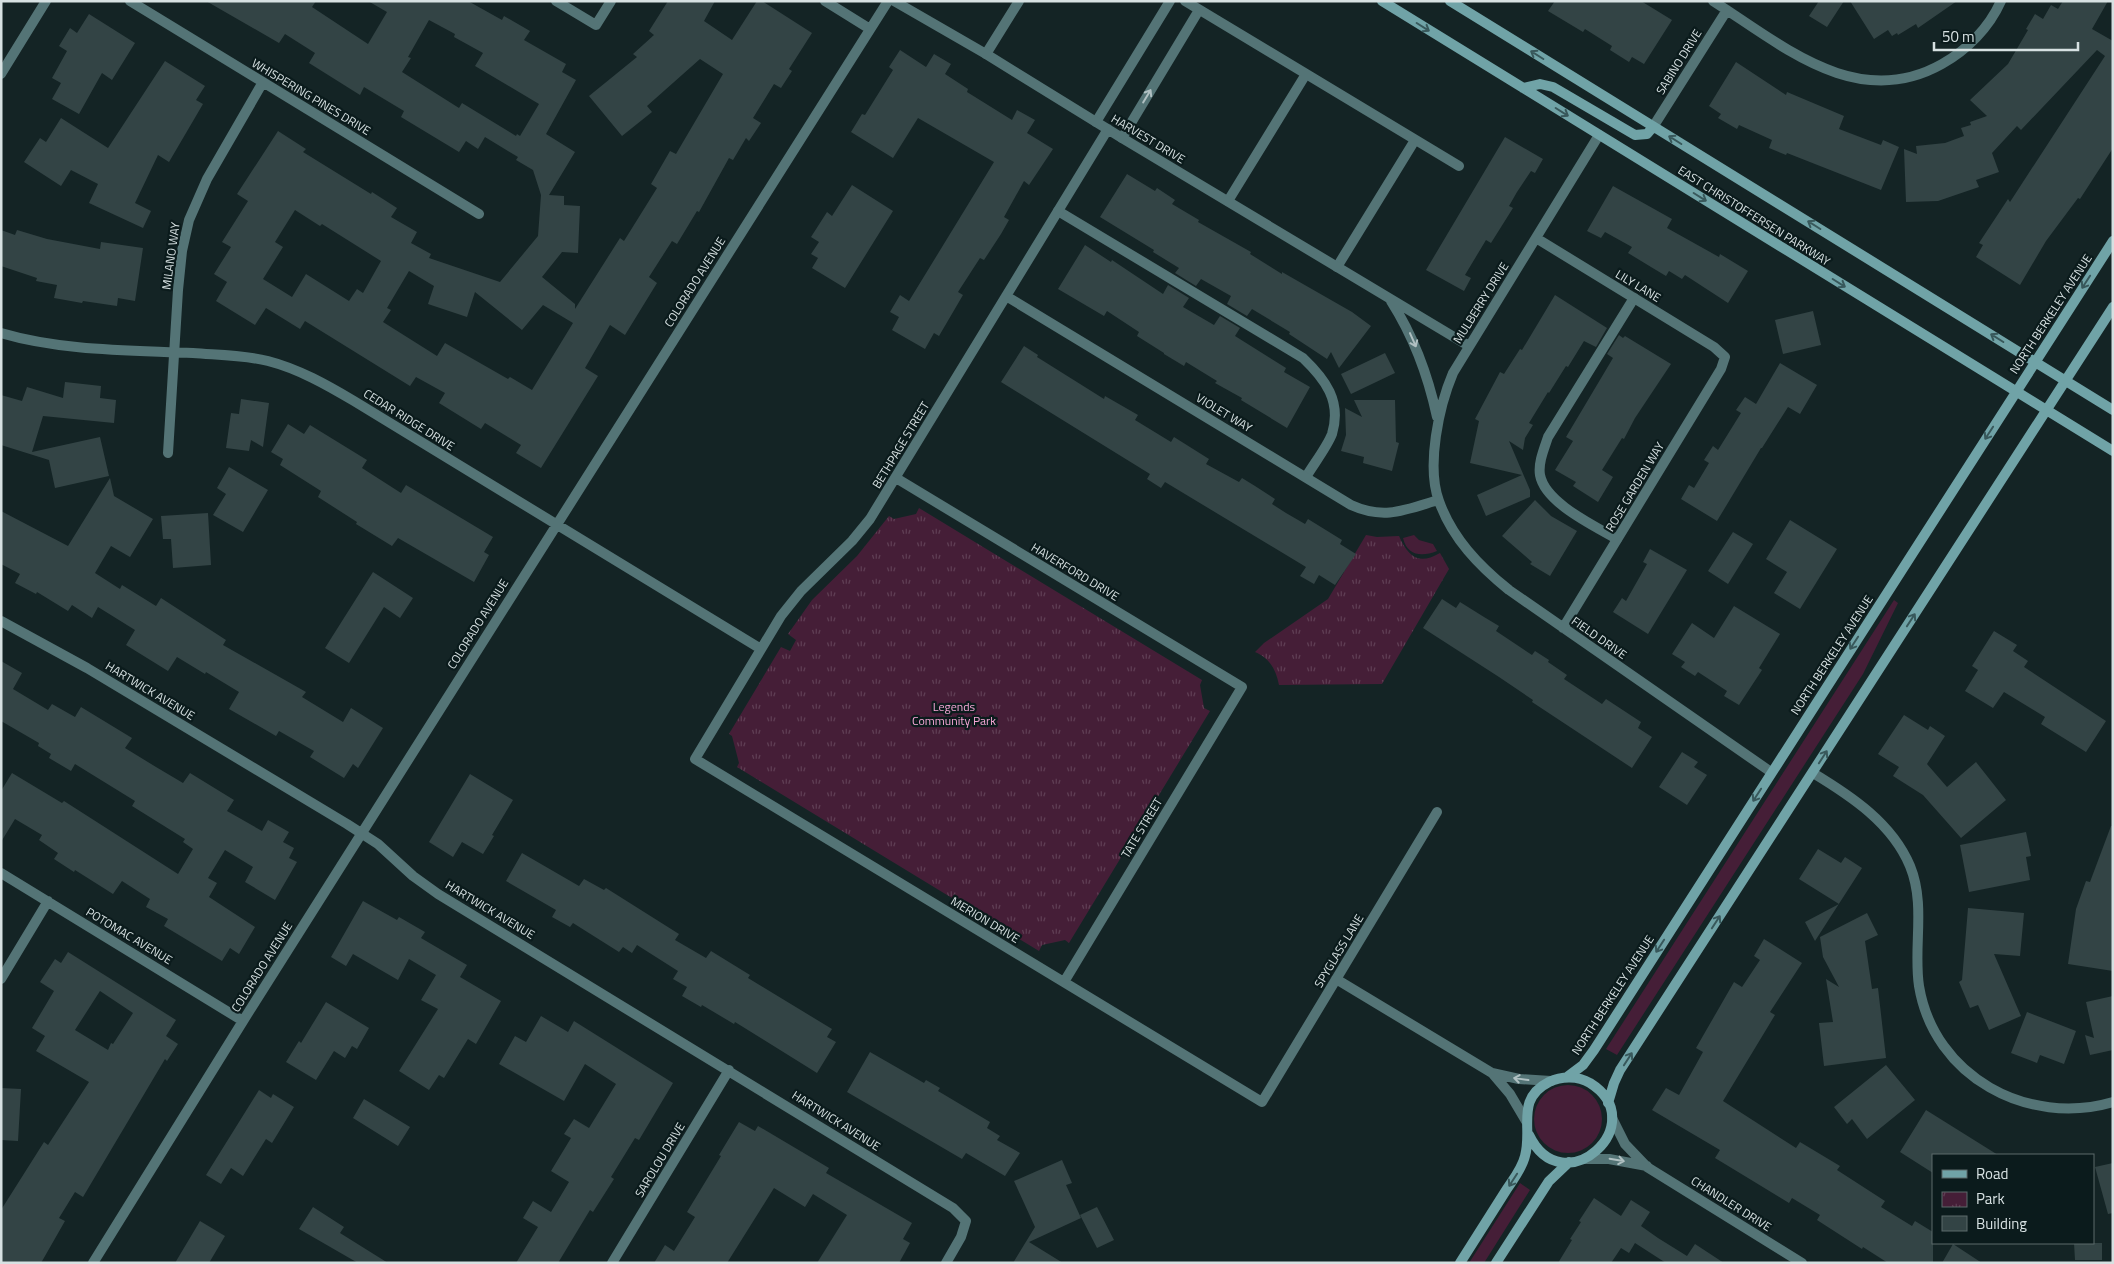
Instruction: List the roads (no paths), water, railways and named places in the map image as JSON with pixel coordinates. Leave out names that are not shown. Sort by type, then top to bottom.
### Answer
[{"type":"street","points":[[1,74],[46,1]]},
{"type":"street","name":"WHISPERING PINES DRIVE","points":[[130,1],[479,214]]},
{"type":"street","points":[[556,1],[596,25],[611,1]]},
{"type":"street","points":[[825,1],[870,28]]},
{"type":"street","name":"COLORADO AVENUE","points":[[93,1263],[556,524],[888,1]]},
{"type":"street","name":"HARVEST DRIVE","points":[[894,1],[986,54],[1122,138],[1469,346]]},
{"type":"street","points":[[986,54],[1019,1]]},
{"type":"street","points":[[1096,122],[1170,1]]},
{"type":"street","points":[[1185,1],[1459,166]]},
{"type":"street","name":"EAST CHRISTOFFERSEN PARKWAY","points":[[1382,1],[2113,451]]},
{"type":"street","name":"EAST CHRISTOFFERSEN PARKWAY","points":[[1450,1],[2113,410]]},
{"type":"street","points":[[1713,1],[1818,66],[1856,79],[1882,80],[1912,76],[1948,61],[1978,36],[2002,1]]},
{"type":"street","points":[[1122,138],[1199,10]]},
{"type":"street","name":"SABINO DRIVE","points":[[1653,127],[1726,10]]},
{"type":"street","points":[[1228,201],[1306,74]]},
{"type":"street","name":"MILANO WAY","points":[[168,453],[182,251],[189,220],[207,179],[263,82]]},
{"type":"street","points":[[1523,88],[1540,84],[1553,87],[1635,135],[1647,134],[1653,127]]},
{"type":"street","name":"BETHPAGE STREET","points":[[695,759],[781,616],[801,590],[866,525],[1108,129]]},
{"type":"street","name":"MULBERRY DRIVE","points":[[1438,500],[1435,481],[1435,448],[1438,420],[1446,390],[1469,346],[1599,135]]},
{"type":"street","points":[[1338,267],[1415,140]]},
{"type":"street","points":[[1058,210],[1302,358],[1320,375],[1331,394],[1334,421],[1332,434],[1306,477]]},
{"type":"street","name":"LILY LANE","points":[[1536,238],[1714,347],[1725,357]]},
{"type":"street","name":"NORTH BERKELEY AVENUE","points":[[1567,1077],[1583,1065],[1594,1050],[2113,241]]},
{"type":"street","name":"VIOLET WAY","points":[[1006,296],[1306,477],[1368,512],[1382,514],[1397,512],[1438,500]]},
{"type":"street","name":"HARVEST DRIVE","points":[[1389,298],[1410,332],[1419,353],[1438,420]]},
{"type":"street","points":[[1617,539],[1562,505],[1548,492],[1540,476],[1541,456],[1548,437],[1634,298]]},
{"type":"street","points":[[1608,1103],[1610,1092],[1620,1070],[2113,307]]},
{"type":"street","name":"CEDAR RIDGE DRIVE","points":[[1,333],[50,344],[237,356],[268,361],[319,381],[761,649]]},
{"type":"street","name":"ROSE GARDEN WAY","points":[[1563,628],[1721,369],[1725,357]]},
{"type":"street","name":"HAVERFORD DRIVE","points":[[896,478],[1242,687]]},
{"type":"street","name":"FIELD DRIVE","points":[[1438,500],[1450,525],[1466,549],[1486,571],[1509,590],[1771,772]]},
{"type":"street","name":"HARTWICK AVENUE","points":[[1,620],[87,668],[362,833],[378,844],[413,876],[438,894],[730,1070],[953,1208],[966,1221],[961,1237],[946,1263]]},
{"type":"street","name":"TATE STREET","points":[[1064,982],[1242,687]]},
{"type":"street","name":"MERION DRIVE","points":[[695,759],[1262,1102]]},
{"type":"street","points":[[1813,772],[1866,808],[1890,834],[1911,868],[1918,901],[1917,969],[1923,1004],[1929,1020],[1954,1059],[1988,1086],[2005,1096],[2026,1104],[2081,1109],[2113,1102]]},
{"type":"street","name":"SPYGLASS LANE","points":[[1262,1102],[1437,812]]},
{"type":"street","name":"POTOMAC AVENUE","points":[[1,873],[243,1021]]},
{"type":"street","points":[[1,979],[48,901]]},
{"type":"street","points":[[1336,979],[1492,1073],[1509,1078],[1551,1081],[1567,1077],[1587,1081],[1602,1094],[1608,1103],[1612,1118],[1610,1131],[1605,1143],[1596,1153],[1585,1159],[1569,1162],[1556,1160],[1544,1155],[1535,1146],[1529,1134],[1526,1121],[1510,1094],[1492,1073]]},
{"type":"street","name":"SAROLOU DRIVE","points":[[612,1263],[730,1070]]},
{"type":"street","points":[[1526,1121],[1532,1098],[1551,1081]]},
{"type":"street","name":"CHANDLER DRIVE","points":[[1612,1118],[1625,1144],[1648,1167],[1802,1263]]},
{"type":"street","points":[[1460,1263],[1522,1166],[1528,1148],[1529,1134]]},
{"type":"street","name":"CHANDLER DRIVE","points":[[1585,1159],[1609,1158],[1648,1167]]},
{"type":"street","points":[[1496,1263],[1544,1188],[1555,1174],[1569,1162]]},
{"type":"park label","name":"Legends Community Park","points":[[954,714]]}]
